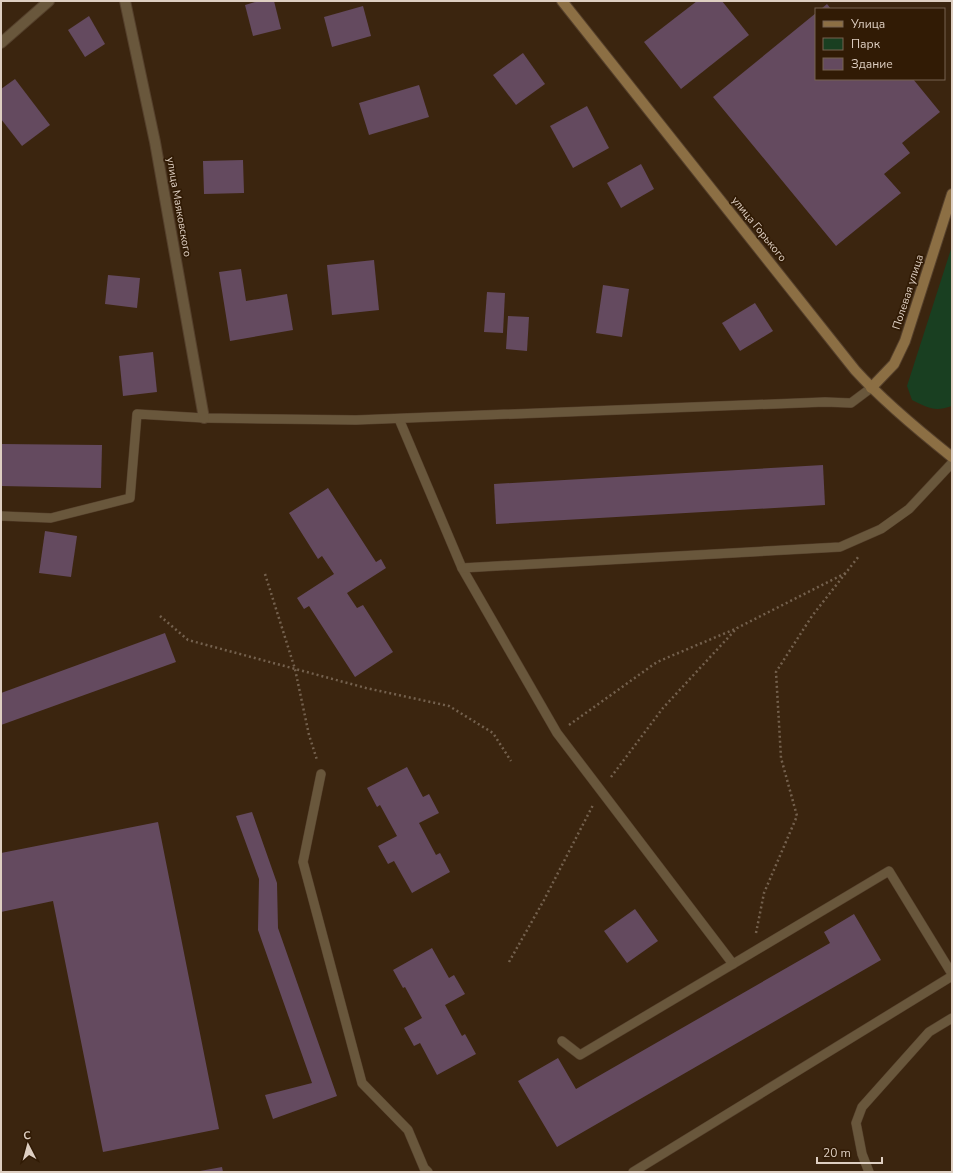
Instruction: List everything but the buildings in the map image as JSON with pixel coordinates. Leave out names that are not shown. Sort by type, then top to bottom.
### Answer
[{"type":"main road","name":"улица Горького","points":[[562,1],[855,370],[871,388],[952,457]]},
{"type":"main road","name":"Полевая улица","points":[[871,388],[894,364],[905,341],[952,194]]},
{"type":"street","points":[[1,43],[49,1]]},
{"type":"street","name":"улица Маяковского","points":[[125,1],[155,142],[204,418]]},
{"type":"lane","points":[[1,516],[51,518],[130,498],[137,414],[204,418],[356,420],[399,419],[825,402],[850,403],[871,388]]},
{"type":"lane","points":[[399,419],[462,568],[557,733],[733,964]]},
{"type":"lane","points":[[462,568],[840,547],[880,529],[909,509],[952,464]]},
{"type":"lane","points":[[321,774],[303,862],[362,1083],[408,1130],[424,1168],[428,1172]]},
{"type":"lane","points":[[562,1041],[580,1055],[889,871],[952,975],[633,1172]]},
{"type":"lane","points":[[869,1172],[862,1154],[856,1123],[862,1107],[929,1032],[952,1018]]},
{"type":"path","points":[[752,952],[764,893],[797,816],[781,758],[776,672],[812,616],[861,554]]},
{"type":"path","points":[[557,733],[657,662],[737,628],[846,573]]},
{"type":"path","points":[[265,574],[295,669],[309,735],[321,774]]},
{"type":"path","points":[[160,616],[188,640],[366,688],[449,706],[493,733],[511,761]]},
{"type":"path","points":[[509,962],[544,900],[600,790],[663,708],[737,628]]},
{"type":"green space","points":[[952,246],[952,406],[936,409],[927,407],[912,400],[907,386]]}]
